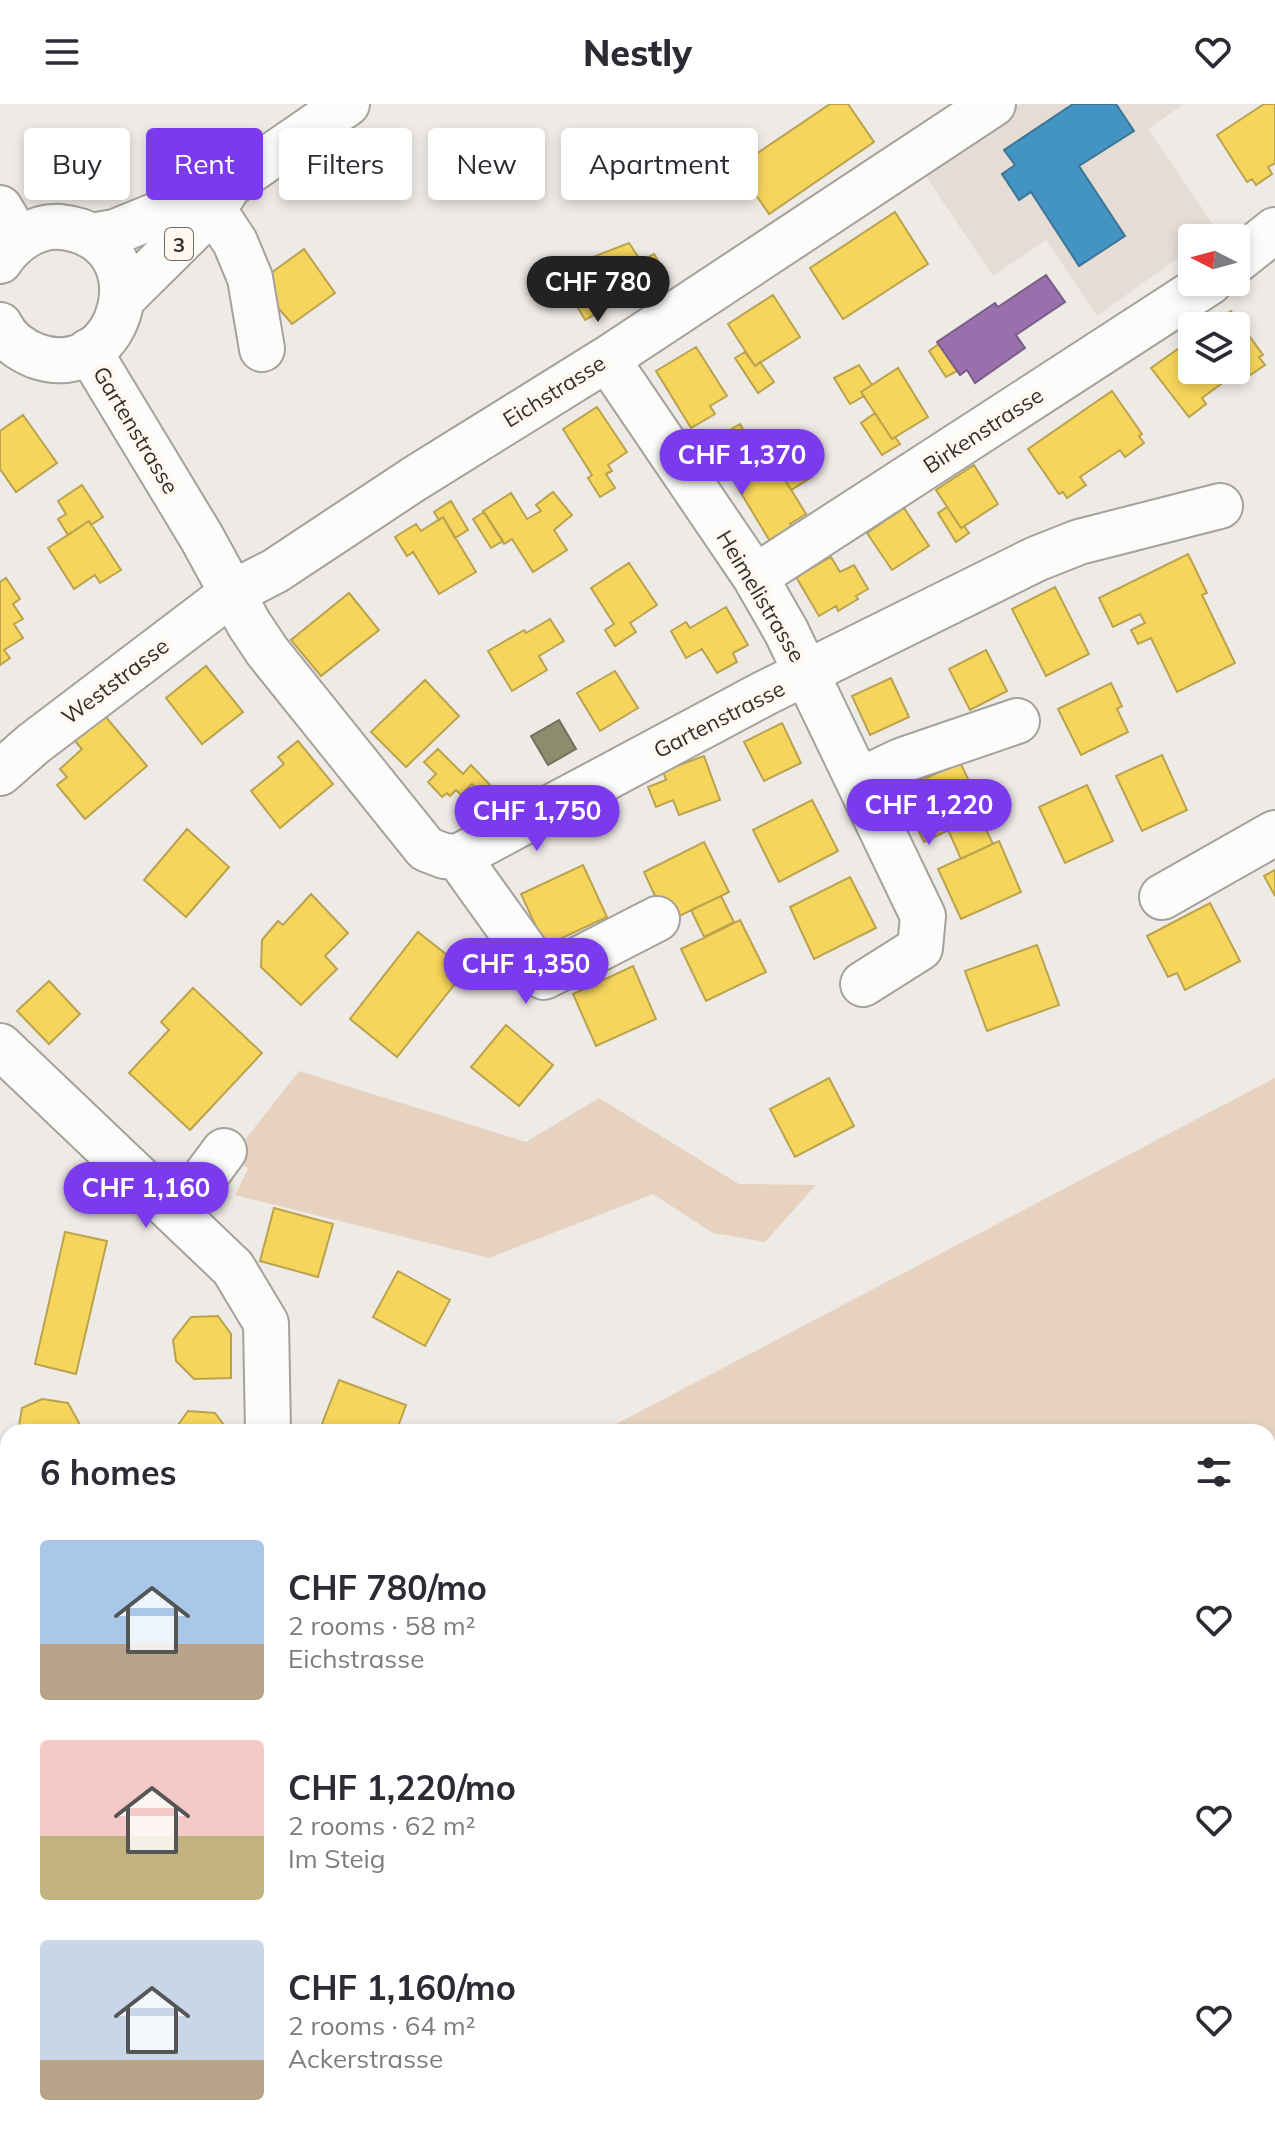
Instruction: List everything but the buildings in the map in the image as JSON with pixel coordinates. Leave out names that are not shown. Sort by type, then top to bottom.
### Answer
[{"type":"street","name":"3","points":[[263,167],[347,104]]},
{"type":"street","name":"Eichstrasse","points":[[232,593],[275,571],[414,479],[607,359],[993,104]]},
{"type":"street","name":"3","points":[[91,236],[215,200]]},
{"type":"street","name":"3","points":[[124,297],[219,200]]},
{"type":"street","points":[[222,200],[250,278],[262,349]]},
{"type":"street","points":[[6,236],[54,227],[73,229],[91,236],[106,248],[117,264],[123,280],[124,297],[113,329],[89,351],[58,360],[9,348]]},
{"type":"street","points":[[1250,250],[1275,230]]},
{"type":"street","name":"Birkenstrasse","points":[[755,577],[1188,296]]},
{"type":"street","name":"Gartenstrasse","points":[[89,351],[267,651],[426,849],[444,865],[765,693],[1036,559],[1079,542],[1220,506]]},
{"type":"street","name":"Heimelistrasse","points":[[607,359],[755,577],[860,780],[923,916],[920,948],[863,984]]},
{"type":"street","name":"Weststrasse","points":[[0,773],[33,744],[232,593]]},
{"type":"street","points":[[860,780],[903,760],[1017,721]]},
{"type":"street","points":[[1162,897],[1275,833]]},
{"type":"street","points":[[444,865],[544,977],[657,919]]},
{"type":"street","points":[[0,1046],[233,1268],[266,1323],[268,1424]]},
{"type":"street","points":[[178,1213],[224,1151]]},
{"type":"shaded area","points":[[1021,104],[1184,104],[1148,129],[1213,224],[1178,224],[1178,258],[1097,316],[1046,240],[993,276],[922,171]]},
{"type":"shaded area","points":[[299,1071],[526,1142],[599,1098],[739,1184],[816,1185],[765,1242],[713,1233],[653,1194],[489,1258],[235,1195],[248,1169],[233,1155]]},
{"type":"shaded area","points":[[1275,1078],[1275,1424],[616,1424]]}]
